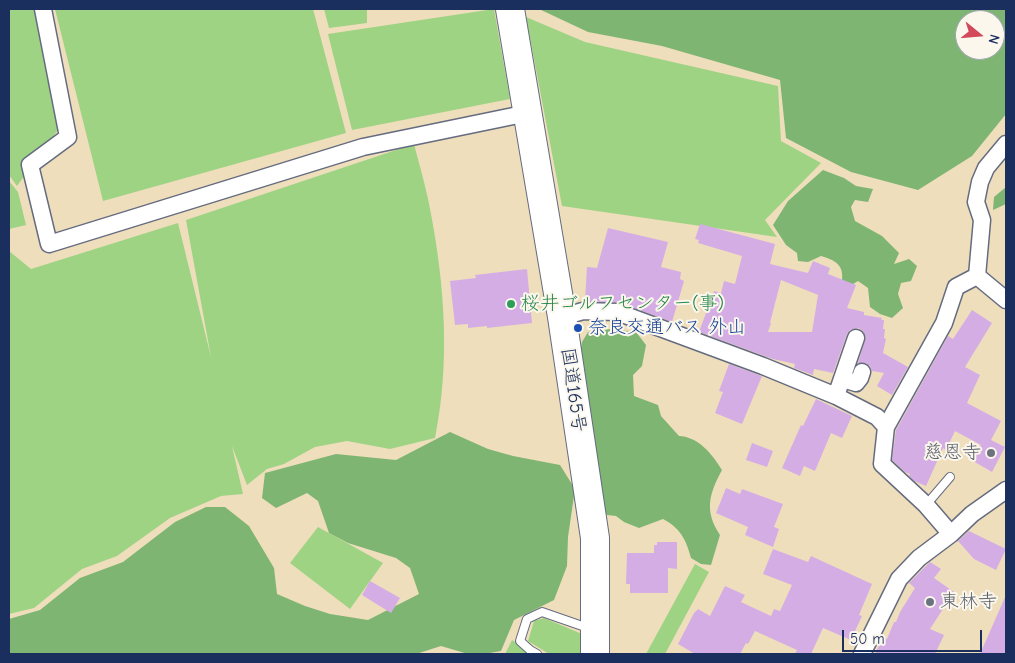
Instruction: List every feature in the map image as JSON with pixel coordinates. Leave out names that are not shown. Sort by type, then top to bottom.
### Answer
[{"type":"highway","name":"国道165号","points":[[510,9],[562,316],[595,538],[595,642]]},
{"type":"street","points":[[43,9],[68,137],[30,165],[49,244],[363,147],[528,114]]},
{"type":"street","points":[[977,276],[982,220],[976,202],[980,182],[986,168],[1006,144]]},
{"type":"street","points":[[977,276],[1006,300]]},
{"type":"street","points":[[951,534],[926,505],[882,464],[886,427],[944,323],[956,287],[977,276]]},
{"type":"street","points":[[562,316],[583,311],[617,312],[763,366],[836,396],[877,417],[886,427]]},
{"type":"street","points":[[836,396],[856,338]]},
{"type":"street","points":[[843,379],[856,383],[862,372]]},
{"type":"street","points":[[862,654],[899,578],[919,558],[951,534],[972,514],[1006,490]]},
{"type":"lane","points":[[926,505],[950,477]]},
{"type":"lane","points":[[537,654],[520,641],[527,619],[542,612],[595,642]]},
{"type":"green space","points":[[9,9],[47,9],[63,123],[17,186],[9,175]]},
{"type":"green space","points":[[55,9],[313,9],[346,133],[103,201]]},
{"type":"green space","points":[[324,9],[367,9],[367,23],[329,28]]},
{"type":"green space","points":[[494,9],[510,99],[352,130],[328,34]]},
{"type":"green space","points":[[539,9],[1006,9],[1006,114],[972,156],[918,190],[851,172],[786,138],[780,80],[662,46],[588,32]]},
{"type":"green space","points":[[526,17],[585,42],[778,86],[781,141],[821,163],[765,220],[777,237],[562,206]]},
{"type":"green space","points":[[414,144],[436,242],[444,326],[443,382],[435,438],[390,449],[347,441],[315,447],[284,464],[267,469],[247,485],[232,446],[243,494],[221,496],[170,518],[117,556],[82,569],[34,608],[9,614],[9,251],[31,269],[178,223],[211,357],[186,220]]},
{"type":"green space","points":[[823,170],[844,178],[856,186],[873,189],[868,202],[855,200],[851,207],[855,221],[882,236],[899,253],[894,264],[909,259],[917,266],[911,281],[901,283],[898,294],[903,308],[892,318],[880,314],[870,307],[868,288],[858,281],[850,286],[842,280],[840,266],[834,261],[821,256],[808,262],[798,261],[797,253],[786,245],[773,225],[788,201]]},
{"type":"green space","points":[[9,181],[18,192],[26,225],[9,229]]},
{"type":"green space","points":[[1006,187],[1006,204],[993,210],[994,197]]},
{"type":"green space","points":[[611,329],[636,332],[646,345],[642,366],[633,375],[634,396],[658,405],[661,416],[679,436],[693,439],[699,443],[709,452],[722,470],[711,495],[710,502],[712,518],[720,535],[711,565],[701,564],[691,558],[687,545],[678,530],[669,522],[663,519],[639,528],[624,522],[616,516],[607,515],[596,496],[579,359],[582,342],[588,332]]},
{"type":"green space","points":[[450,432],[488,449],[560,465],[575,489],[568,537],[567,566],[554,600],[514,620],[501,651],[468,654],[441,646],[416,654],[9,654],[9,619],[40,610],[80,578],[123,562],[175,522],[206,507],[225,507],[249,526],[274,568],[277,594],[330,614],[368,620],[419,594],[410,568],[396,558],[348,543],[329,533],[318,501],[307,493],[276,508],[262,498],[265,473],[336,454],[396,460]]},
{"type":"green space","points":[[318,527],[383,563],[350,609],[290,563]]},
{"type":"green space","points":[[695,564],[709,572],[665,654],[646,654]]},
{"type":"green space","points":[[544,618],[582,634],[583,654],[549,654],[528,641],[534,621]]},
{"type":"green space","points":[[512,640],[534,654],[505,654]]},
{"type":"building","points":[[700,224],[775,244],[770,264],[808,273],[813,261],[830,268],[828,274],[856,285],[847,308],[864,312],[864,315],[882,318],[881,320],[884,320],[883,329],[885,329],[884,338],[886,339],[883,353],[908,367],[892,395],[877,386],[884,373],[872,371],[866,363],[858,363],[866,337],[859,328],[850,330],[847,334],[833,373],[814,369],[813,375],[794,368],[795,364],[773,359],[699,332],[714,291],[721,293],[724,281],[735,284],[742,256],[698,243],[699,240],[695,239]],"holes":[[[781,280],[818,295],[812,332],[768,332]]]},
{"type":"building","points":[[608,228],[668,242],[661,267],[681,272],[680,279],[684,281],[672,322],[620,303],[585,301],[587,267],[597,268]]},
{"type":"building","name":"桜井ゴルフセンター(事)","points":[[527,269],[532,323],[487,328],[487,326],[468,328],[468,324],[455,325],[450,281],[476,278],[475,275]]},
{"type":"building","points":[[972,310],[992,323],[965,367],[980,375],[967,403],[1001,421],[991,440],[1005,447],[992,472],[973,461],[981,445],[955,431],[946,450],[943,448],[926,486],[914,481],[909,476],[910,474],[892,460],[896,430],[948,336],[953,339]]},
{"type":"building","points":[[729,364],[762,376],[742,424],[715,413],[723,392],[719,391]]},
{"type":"building","points":[[816,399],[852,416],[842,438],[831,433],[815,471],[804,466],[800,476],[782,468],[801,425],[803,426]]},
{"type":"building","points":[[752,443],[773,451],[767,467],[746,460]]},
{"type":"building","points":[[726,488],[740,494],[742,489],[783,504],[774,527],[779,529],[773,547],[745,535],[748,527],[716,513]]},
{"type":"building","points":[[969,531],[1006,549],[996,570],[974,559],[958,541]]},
{"type":"building","points":[[657,542],[677,542],[677,569],[668,568],[668,593],[630,593],[630,584],[626,584],[627,553],[654,553],[654,545],[657,545]]},
{"type":"building","points":[[773,549],[808,562],[811,556],[872,584],[859,615],[862,616],[851,640],[823,628],[811,654],[795,654],[797,650],[755,631],[740,654],[695,654],[678,644],[698,609],[710,616],[725,586],[745,595],[741,602],[771,616],[774,609],[780,611],[792,585],[763,574]]},
{"type":"building","points":[[930,562],[941,569],[934,578],[954,592],[930,629],[944,635],[935,654],[875,654],[883,637],[887,639],[894,622],[896,622],[915,588],[909,583]]},
{"type":"building","points":[[370,581],[400,598],[391,613],[362,595]]},
{"type":"building","points":[[1006,595],[1006,654],[980,654]]},
{"type":"place","name":"桜井ゴルフセンター(事)","points":[[511,304]]},
{"type":"place","name":"奈良交通バス 外山","points":[[578,328]]},
{"type":"place","name":"慈恩寺","points":[[991,453]]},
{"type":"place","name":"東林寺","points":[[930,602]]}]
